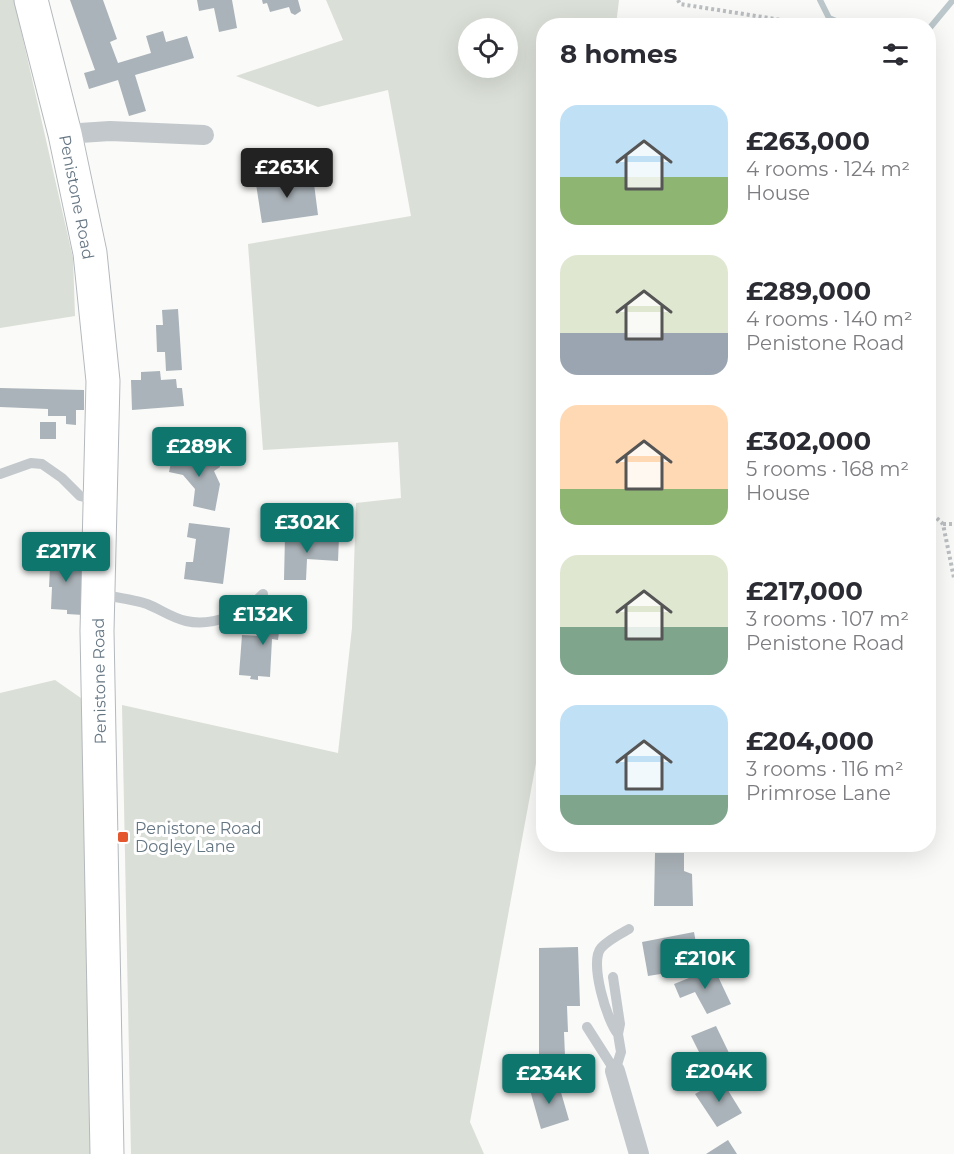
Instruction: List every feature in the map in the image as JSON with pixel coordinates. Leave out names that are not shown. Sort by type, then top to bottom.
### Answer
[{"type":"highway","name":"Penistone Road","points":[[31,0],[65,134],[90,253],[102,369],[98,595],[107,1154]]},
{"type":"street","points":[[65,134],[120,131],[204,135]]},
{"type":"street","points":[[615,1071],[639,1154]]},
{"type":"lane","points":[[0,474],[31,463],[42,464],[62,478],[80,496],[99,501]]},
{"type":"lane","points":[[98,595],[147,604],[187,621],[214,620],[229,616],[254,603],[263,594]]},
{"type":"lane","points":[[615,1071],[621,1052],[618,1034],[600,991],[597,957],[601,948],[629,929]]},
{"type":"lane","points":[[613,977],[620,1024],[618,1034]]},
{"type":"lane","points":[[587,1027],[615,1071]]},
{"type":"path","points":[[678,0],[680,4],[769,18]]},
{"type":"path","points":[[936,518],[942,524],[954,578]]},
{"type":"path","points":[[942,524],[954,524]]},
{"type":"shaded area","points":[[0,0],[14,0],[73,258],[75,316],[0,328]]},
{"type":"shaded area","points":[[326,0],[619,0],[617,18],[536,18],[536,763],[470,1122],[484,1154],[131,1154],[122,705],[338,753],[352,628],[356,503],[401,498],[398,442],[263,450],[248,244],[411,216],[388,90],[318,107],[236,76],[343,40]]},
{"type":"shaded area","points":[[55,680],[88,703],[92,1154],[0,1154],[0,693]]},
{"type":"building","points":[[70,0],[103,0],[117,39],[110,42],[118,63],[151,53],[146,36],[163,31],[166,42],[187,36],[194,58],[135,75],[146,111],[129,116],[118,80],[89,89],[84,73],[95,70]]},
{"type":"building","points":[[197,0],[232,0],[237,28],[219,32],[214,8],[199,11]]},
{"type":"building","points":[[262,0],[298,0],[301,11],[295,15],[291,13],[289,7],[270,12],[267,3],[263,4]]},
{"type":"building","points":[[313,176],[318,215],[262,223],[256,184]]},
{"type":"building","points":[[178,309],[182,370],[166,371],[165,352],[157,352],[156,325],[163,325],[162,310]]},
{"type":"building","points":[[160,371],[161,380],[176,379],[177,388],[182,388],[184,406],[132,410],[131,380],[141,380],[141,372]]},
{"type":"building","points":[[0,388],[84,390],[84,410],[76,410],[76,425],[66,424],[66,416],[48,416],[48,409],[0,407]]},
{"type":"building","points":[[40,422],[56,422],[56,439],[40,439]]},
{"type":"building","points":[[173,453],[207,459],[211,456],[217,458],[220,467],[214,471],[220,484],[215,511],[193,506],[195,489],[183,475],[169,472]]},
{"type":"building","points":[[189,523],[230,528],[223,584],[184,579],[186,562],[193,562],[196,539],[187,537]]},
{"type":"building","points":[[285,535],[339,537],[338,561],[307,559],[306,580],[284,580]]},
{"type":"building","points":[[51,550],[73,551],[71,568],[85,568],[83,615],[67,614],[67,610],[51,609],[52,587],[49,587]]},
{"type":"building","points":[[272,611],[295,613],[293,633],[279,632],[278,640],[272,639],[270,677],[258,676],[258,680],[250,679],[251,676],[239,675],[242,635],[259,636],[259,629],[270,630]]},
{"type":"building","points":[[655,853],[684,853],[684,871],[692,874],[693,906],[654,906]]},
{"type":"building","points":[[694,932],[699,960],[666,965],[667,973],[648,976],[642,942]]},
{"type":"building","points":[[578,947],[580,1006],[567,1006],[568,1032],[564,1032],[565,1056],[539,1056],[539,948]]},
{"type":"building","points":[[714,968],[731,1004],[707,1014],[695,992],[680,998],[674,984]]},
{"type":"building","points":[[716,1026],[730,1055],[706,1066],[691,1036]]},
{"type":"building","points":[[721,1079],[742,1113],[717,1127],[695,1094]]},
{"type":"building","points":[[558,1082],[569,1120],[541,1129],[530,1090]]},
{"type":"building","points":[[728,1140],[737,1154],[706,1154]]},
{"type":"waterway","points":[[820,0],[829,18]]},
{"type":"waterway","points":[[936,20],[953,0]]},
{"type":"place","name":"Penistone Road Dogley Lane","points":[[123,837]]}]
